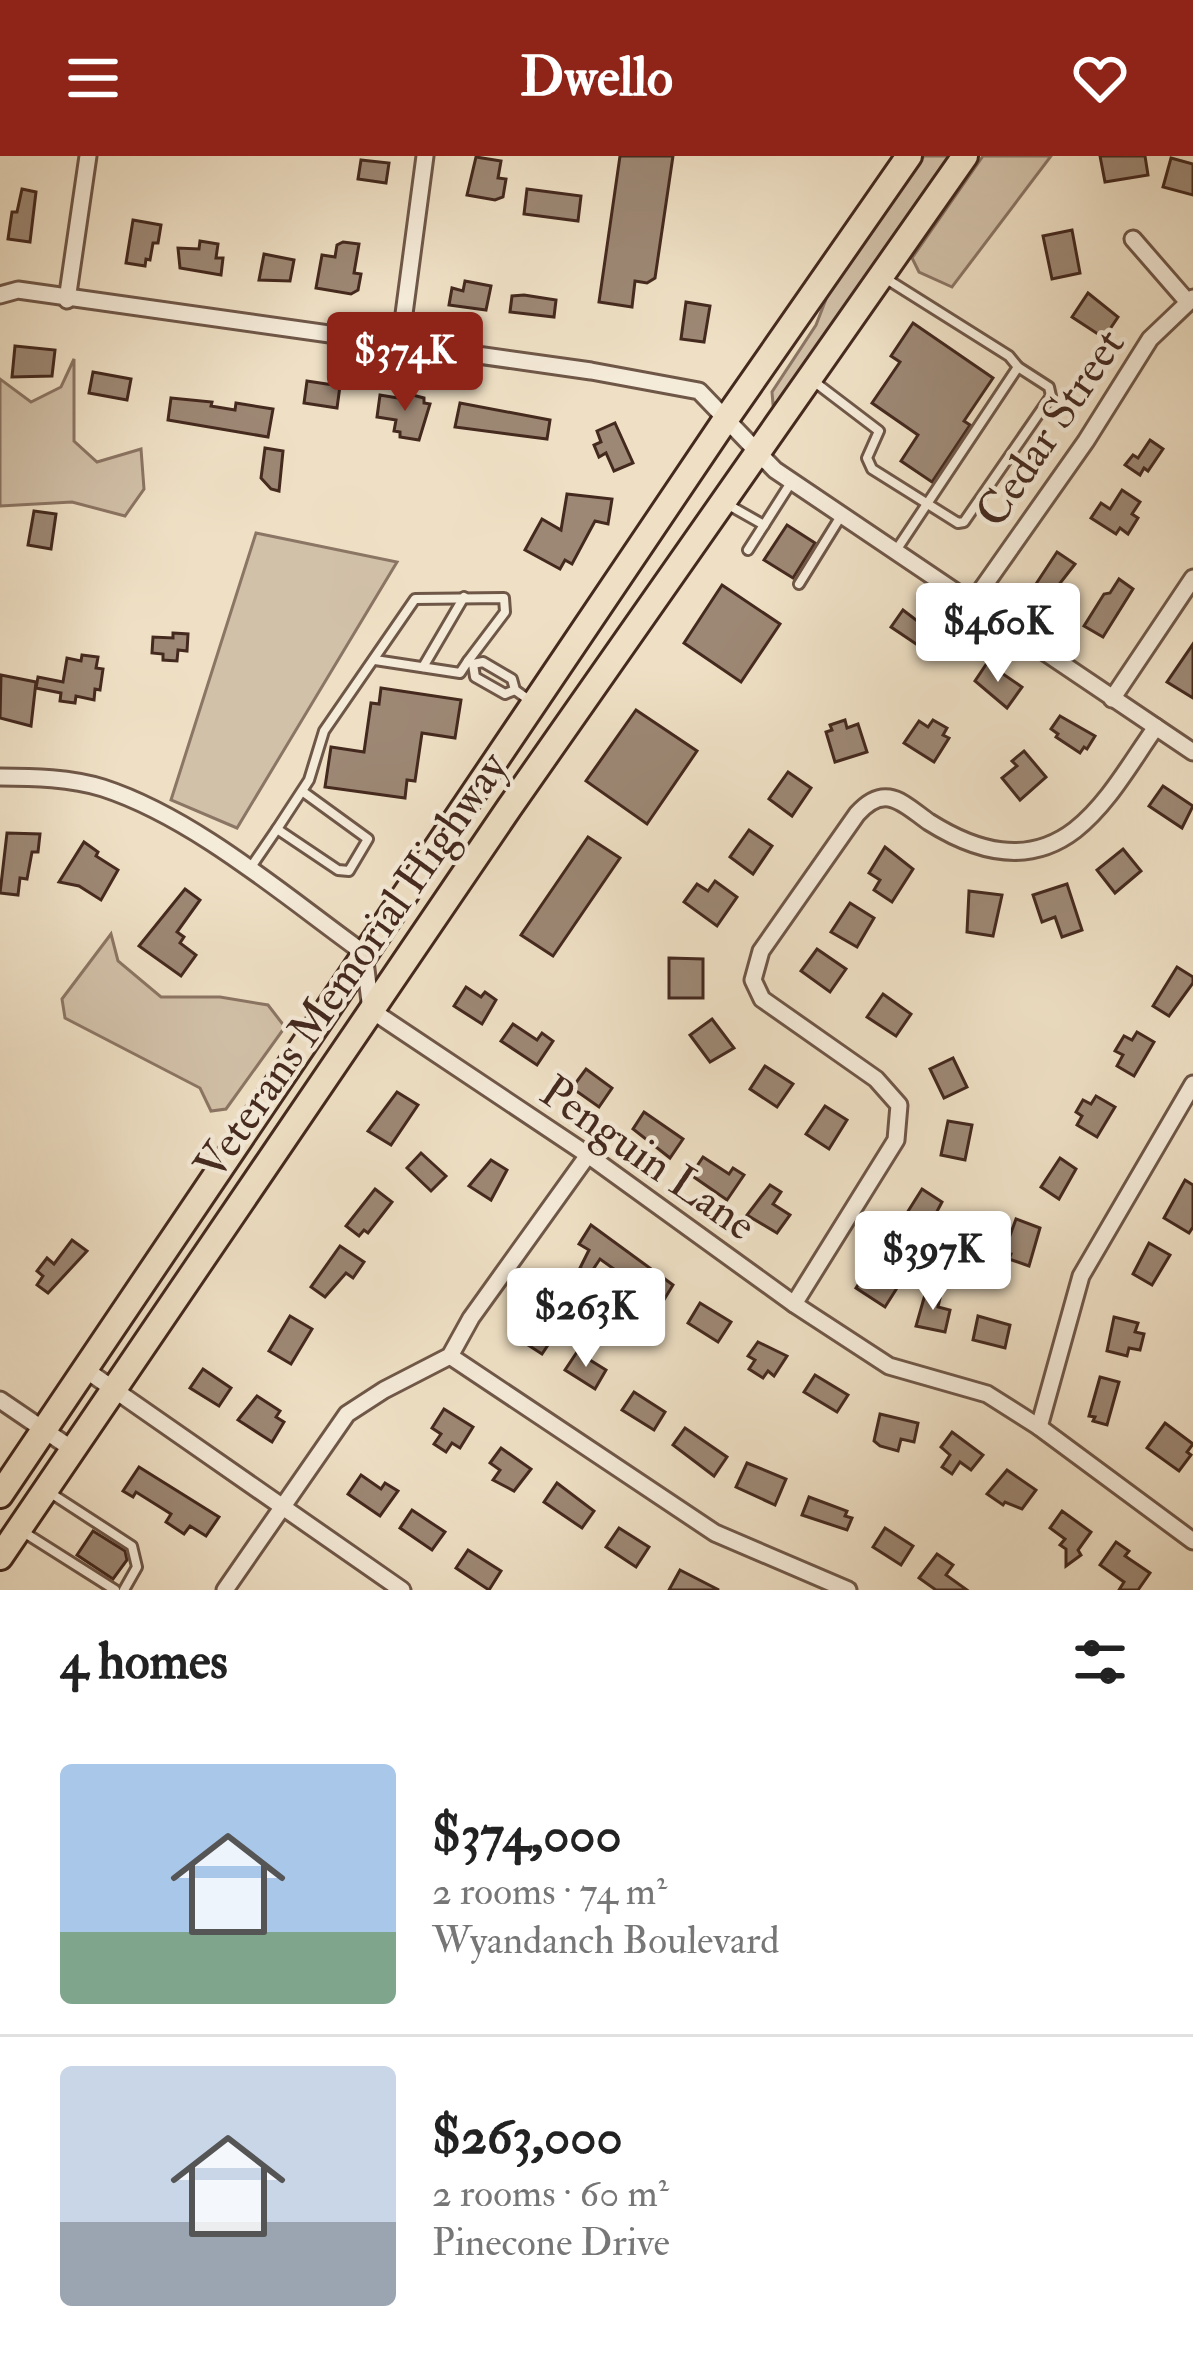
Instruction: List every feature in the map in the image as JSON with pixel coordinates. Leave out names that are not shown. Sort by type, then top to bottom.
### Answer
[{"type":"main road","name":"Veterans Memorial Highway","points":[[0,1495],[364,953],[525,697],[908,156]]},
{"type":"main road","name":"Veterans Memorial Highway","points":[[0,1557],[371,1010],[965,156]]},
{"type":"street","points":[[67,300],[88,156]]},
{"type":"street","points":[[400,344],[425,156]]},
{"type":"street","points":[[1132,239],[1190,300]]},
{"type":"street","points":[[0,295],[18,290],[699,391],[792,481],[1193,752]]},
{"type":"street","name":"Cedar Street","points":[[972,603],[1086,441],[1150,339],[1190,300]]},
{"type":"street","points":[[1112,699],[1193,578]]},
{"type":"street","points":[[794,1304],[896,1140],[899,1105],[876,1079],[762,999],[753,980],[761,950],[856,814],[875,800],[893,799],[960,840],[998,853],[1045,848],[1079,827],[1103,802],[1156,727]]},
{"type":"street","points":[[0,777],[99,787],[136,801],[210,843],[364,953],[371,1010]]},
{"type":"street","name":"Penguin Lane","points":[[371,1010],[588,1155],[794,1304],[890,1366],[987,1394],[1193,1541]]},
{"type":"street","points":[[1039,1427],[1081,1276],[1193,1084]]},
{"type":"street","points":[[225,1590],[347,1414],[450,1356],[471,1318],[588,1155]]},
{"type":"street","points":[[450,1356],[715,1533],[848,1590]]},
{"type":"street","points":[[86,1370],[402,1590]]},
{"type":"street","points":[[0,1400],[72,1449]]},
{"type":"lane","points":[[809,378],[878,431],[867,464],[958,523],[964,522],[1051,396],[1049,388],[1009,356],[880,275]]},
{"type":"lane","points":[[896,551],[1018,367]]},
{"type":"lane","points":[[748,550],[792,481]]},
{"type":"lane","points":[[724,502],[764,525]]},
{"type":"lane","points":[[799,584],[842,515]]},
{"type":"lane","points":[[248,871],[309,780],[324,731],[415,599],[500,596],[506,604],[505,612],[460,673],[374,659]]},
{"type":"lane","points":[[423,667],[464,597]]},
{"type":"lane","points":[[470,663],[483,662],[512,679],[525,697]]},
{"type":"lane","points":[[470,663],[475,677],[505,694],[525,697]]},
{"type":"lane","points":[[277,829],[344,872],[366,847],[365,836],[302,791]]},
{"type":"lane","points":[[19,1528],[120,1590],[137,1568],[132,1546],[45,1490]]},
{"type":"shaded area","points":[[924,156],[952,156],[780,401],[773,404],[772,392],[816,325],[828,294]]},
{"type":"shaded area","points":[[983,156],[1051,156],[952,287],[919,272],[912,258]]},
{"type":"shaded area","points":[[74,359],[74,441],[97,462],[141,449],[144,489],[125,516],[72,502],[0,506],[0,379],[31,402],[61,387]]},
{"type":"shaded area","points":[[256,533],[397,562],[237,828],[171,800]]},
{"type":"shaded area","points":[[111,934],[118,961],[161,997],[220,997],[268,1005],[285,1027],[226,1109],[211,1111],[200,1088],[65,1018],[62,999]]},
{"type":"building","points":[[620,156],[673,156],[655,278],[647,283],[635,281],[632,307],[599,302]]},
{"type":"building","points":[[1100,156],[1145,156],[1148,175],[1105,182]]},
{"type":"building","points":[[476,157],[501,161],[498,178],[506,179],[503,197],[467,195]]},
{"type":"building","points":[[1171,158],[1193,164],[1193,195],[1163,187]]},
{"type":"building","points":[[361,160],[389,163],[386,183],[358,179]]},
{"type":"building","points":[[22,189],[36,192],[30,242],[8,239]]},
{"type":"building","points":[[527,189],[581,196],[578,221],[524,214]]},
{"type":"building","points":[[133,220],[161,225],[158,243],[153,243],[145,266],[126,263]]},
{"type":"building","points":[[1072,230],[1080,273],[1052,279],[1043,236]]},
{"type":"building","points":[[200,241],[218,244],[216,258],[223,258],[221,275],[180,268],[178,248],[199,249]]},
{"type":"building","points":[[359,244],[354,273],[361,274],[358,290],[351,294],[316,288],[322,255],[335,257],[337,245]]},
{"type":"building","points":[[264,254],[294,260],[290,281],[259,280]]},
{"type":"building","points":[[465,281],[491,286],[486,310],[449,305],[452,288],[463,291]]},
{"type":"building","points":[[1088,293],[1118,317],[1104,338],[1072,317]]},
{"type":"building","points":[[512,296],[556,300],[554,317],[510,312]]},
{"type":"building","points":[[686,302],[710,306],[704,342],[681,339]]},
{"type":"building","points":[[913,323],[993,378],[964,421],[970,425],[932,482],[901,461],[918,435],[872,403],[900,362],[891,356]]},
{"type":"building","points":[[15,346],[55,350],[52,376],[12,377]]},
{"type":"building","points":[[93,372],[131,379],[127,400],[89,393]]},
{"type":"building","points":[[307,381],[340,386],[337,408],[304,403]]},
{"type":"building","points":[[405,393],[430,404],[419,440],[400,437],[394,431],[396,420],[377,417],[380,395],[404,399]]},
{"type":"building","points":[[171,398],[212,402],[211,406],[235,410],[236,403],[273,409],[268,437],[168,420]]},
{"type":"building","points":[[460,403],[550,420],[547,439],[455,427]]},
{"type":"building","points":[[615,423],[633,463],[614,471],[606,453],[599,457],[594,445],[601,442],[597,431]]},
{"type":"building","points":[[1150,440],[1163,449],[1140,475],[1125,465],[1133,455],[1138,458]]},
{"type":"building","points":[[265,448],[283,451],[279,491],[261,478]]},
{"type":"building","points":[[1122,490],[1140,502],[1132,514],[1138,518],[1128,534],[1120,528],[1116,534],[1091,518],[1101,503],[1110,509]]},
{"type":"building","points":[[567,494],[612,499],[608,524],[595,521],[572,564],[565,560],[560,569],[525,550],[542,519],[561,530]]},
{"type":"building","points":[[34,511],[56,514],[51,549],[28,545]]},
{"type":"building","points":[[787,525],[815,543],[793,578],[764,560]]},
{"type":"building","points":[[1057,552],[1075,564],[1047,600],[1032,590]]},
{"type":"building","points":[[1119,579],[1133,589],[1103,637],[1084,626]]},
{"type":"building","points":[[722,585],[780,624],[741,682],[684,643]]},
{"type":"building","points":[[903,610],[941,639],[931,654],[891,627]]},
{"type":"building","points":[[173,633],[188,634],[187,651],[178,650],[177,661],[152,653],[153,637],[173,638]]},
{"type":"building","points":[[1193,644],[1193,698],[1167,682]]},
{"type":"building","points":[[82,655],[98,657],[96,668],[103,669],[94,700],[76,696],[75,703],[60,701],[61,693],[36,688],[38,677],[63,682],[67,658],[81,661]]},
{"type":"building","points":[[987,663],[1022,687],[1007,708],[975,681]]},
{"type":"building","points":[[1,675],[36,682],[31,726],[0,718]]},
{"type":"building","points":[[381,688],[461,700],[455,738],[422,733],[415,781],[407,780],[405,798],[325,787],[331,747],[364,752],[371,703],[379,704]]},
{"type":"building","points":[[636,710],[697,751],[647,824],[586,781]]},
{"type":"building","points":[[1060,716],[1095,736],[1087,749],[1080,753],[1056,737],[1051,729]]},
{"type":"building","points":[[845,720],[847,728],[858,724],[867,752],[835,762],[826,732],[832,730],[830,725]]},
{"type":"building","points":[[933,720],[947,728],[943,735],[949,738],[934,762],[904,743],[919,721],[928,727]]},
{"type":"building","points":[[1024,751],[1046,777],[1020,800],[1002,778],[1017,766],[1012,761]]},
{"type":"building","points":[[788,772],[811,788],[792,816],[769,799]]},
{"type":"building","points":[[1163,786],[1193,806],[1182,828],[1149,806]]},
{"type":"building","points":[[749,830],[772,846],[753,874],[730,857]]},
{"type":"building","points":[[7,833],[40,834],[38,852],[32,852],[27,879],[20,878],[18,895],[0,893]]},
{"type":"building","points":[[588,837],[620,858],[553,956],[521,935]]},
{"type":"building","points":[[84,842],[118,870],[101,900],[79,886],[59,882]]},
{"type":"building","points":[[885,847],[913,869],[892,902],[874,890],[880,880],[869,873]]},
{"type":"building","points":[[1123,849],[1141,871],[1115,893],[1097,870]]},
{"type":"building","points":[[715,881],[737,897],[717,926],[684,902],[697,884],[708,891]]},
{"type":"building","points":[[1067,884],[1082,930],[1062,937],[1055,917],[1042,922],[1033,895]]},
{"type":"building","points":[[185,889],[200,900],[177,932],[184,937],[180,943],[196,955],[181,976],[139,946]]},
{"type":"building","points":[[969,891],[1002,895],[993,936],[967,932]]},
{"type":"building","points":[[850,903],[874,918],[857,947],[831,932]]},
{"type":"building","points":[[817,949],[846,969],[830,992],[801,971]]},
{"type":"building","points":[[669,958],[703,959],[703,998],[669,998]]},
{"type":"building","points":[[1177,967],[1193,977],[1193,983],[1169,1016],[1153,1006]]},
{"type":"building","points":[[466,987],[496,1000],[482,1024],[454,1006]]},
{"type":"building","points":[[883,994],[911,1014],[896,1036],[867,1017]]},
{"type":"building","points":[[712,1019],[734,1048],[710,1062],[690,1035]]},
{"type":"building","points":[[513,1024],[537,1040],[542,1033],[553,1041],[537,1065],[501,1041]]},
{"type":"building","points":[[1137,1032],[1154,1042],[1134,1076],[1117,1066],[1123,1055],[1115,1051],[1124,1036],[1132,1040]]},
{"type":"building","points":[[953,1058],[967,1087],[944,1098],[930,1069]]},
{"type":"building","points":[[765,1066],[793,1084],[777,1107],[750,1089]]},
{"type":"building","points":[[586,1069],[612,1088],[599,1107],[572,1088]]},
{"type":"building","points":[[397,1092],[418,1105],[391,1145],[368,1131]]},
{"type":"building","points":[[1096,1096],[1115,1107],[1097,1137],[1077,1125],[1082,1116],[1076,1112],[1083,1100],[1091,1104]]},
{"type":"building","points":[[825,1106],[847,1120],[829,1149],[806,1134]]},
{"type":"building","points":[[644,1112],[683,1139],[670,1158],[633,1129]]},
{"type":"building","points":[[948,1121],[972,1125],[965,1160],[941,1155]]},
{"type":"building","points":[[421,1153],[446,1176],[431,1191],[407,1168]]},
{"type":"building","points":[[703,1157],[729,1174],[733,1168],[744,1175],[727,1200],[691,1175]]},
{"type":"building","points":[[1060,1158],[1076,1169],[1059,1199],[1041,1187]]},
{"type":"building","points":[[491,1160],[507,1170],[491,1200],[469,1186]]},
{"type":"building","points":[[1185,1180],[1193,1185],[1189,1233],[1164,1218]]},
{"type":"building","points":[[770,1185],[781,1192],[773,1204],[790,1215],[777,1233],[747,1215]]},
{"type":"building","points":[[375,1189],[392,1202],[368,1233],[364,1230],[359,1236],[346,1226]]},
{"type":"building","points":[[922,1189],[942,1202],[923,1238],[900,1224]]},
{"type":"building","points":[[1016,1219],[1040,1228],[1029,1266],[1009,1259],[1011,1254],[1004,1252]]},
{"type":"building","points":[[591,1225],[673,1285],[662,1303],[655,1299],[645,1310],[628,1304],[639,1287],[600,1259],[590,1274],[580,1268],[589,1250],[579,1244]]},
{"type":"building","points":[[72,1240],[87,1251],[48,1293],[37,1285],[43,1276],[37,1271],[47,1258],[54,1264]]},
{"type":"building","points":[[1149,1243],[1170,1255],[1152,1285],[1133,1274]]},
{"type":"building","points":[[340,1246],[364,1262],[353,1278],[346,1273],[325,1297],[311,1287]]},
{"type":"building","points":[[868,1269],[897,1288],[885,1307],[856,1288]]},
{"type":"building","points":[[926,1291],[941,1294],[938,1307],[950,1310],[945,1332],[916,1326]]},
{"type":"building","points":[[700,1303],[731,1322],[718,1342],[688,1323]]},
{"type":"building","points":[[290,1316],[312,1329],[291,1364],[269,1351]]},
{"type":"building","points":[[523,1316],[554,1336],[542,1354],[511,1334]]},
{"type":"building","points":[[978,1316],[1010,1325],[1005,1348],[973,1340]]},
{"type":"building","points":[[1114,1317],[1138,1323],[1135,1332],[1144,1334],[1140,1350],[1129,1348],[1127,1356],[1107,1351]]},
{"type":"building","points":[[758,1342],[787,1356],[774,1376],[768,1371],[763,1378],[749,1369],[755,1360],[748,1356]]},
{"type":"building","points":[[577,1352],[606,1370],[595,1389],[565,1370]]},
{"type":"building","points":[[203,1369],[231,1388],[219,1406],[190,1388]]},
{"type":"building","points":[[815,1375],[848,1395],[837,1412],[804,1392]]},
{"type":"building","points":[[1100,1377],[1119,1382],[1107,1425],[1089,1416]]},
{"type":"building","points":[[634,1392],[665,1412],[654,1430],[622,1410]]},
{"type":"building","points":[[257,1396],[280,1411],[276,1417],[284,1422],[272,1442],[238,1420]]},
{"type":"building","points":[[444,1409],[473,1427],[460,1448],[452,1443],[446,1452],[434,1444],[441,1434],[432,1428]]},
{"type":"building","points":[[880,1414],[918,1423],[914,1442],[901,1439],[898,1451],[880,1446],[874,1441]]},
{"type":"building","points":[[1165,1423],[1193,1444],[1179,1471],[1147,1448]]},
{"type":"building","points":[[685,1428],[727,1457],[714,1476],[673,1445]]},
{"type":"building","points":[[952,1432],[983,1455],[971,1470],[960,1462],[952,1474],[942,1467],[950,1455],[941,1447]]},
{"type":"building","points":[[501,1448],[531,1469],[514,1491],[493,1480],[500,1470],[490,1463]]},
{"type":"building","points":[[747,1463],[786,1479],[775,1505],[736,1487]]},
{"type":"building","points":[[139,1467],[219,1517],[206,1536],[190,1526],[184,1534],[166,1522],[171,1514],[136,1492],[133,1497],[123,1491]]},
{"type":"building","points":[[1007,1470],[1036,1490],[1022,1509],[1003,1505],[987,1494]]},
{"type":"building","points":[[361,1475],[381,1489],[385,1483],[398,1491],[380,1516],[348,1494]]},
{"type":"building","points":[[557,1483],[594,1511],[582,1528],[544,1502]]},
{"type":"building","points":[[809,1497],[847,1511],[845,1516],[852,1518],[847,1530],[802,1515]]},
{"type":"building","points":[[412,1510],[445,1532],[432,1550],[400,1528]]},
{"type":"building","points":[[1062,1511],[1091,1532],[1078,1550],[1081,1555],[1066,1566],[1066,1549],[1060,1545],[1065,1539],[1050,1528]]},
{"type":"building","points":[[619,1528],[649,1547],[636,1567],[606,1547]]},
{"type":"building","points":[[885,1528],[913,1546],[901,1565],[873,1547]]},
{"type":"building","points":[[93,1531],[125,1551],[127,1560],[113,1579],[77,1555]]},
{"type":"building","points":[[1116,1542],[1129,1551],[1125,1556],[1150,1573],[1138,1590],[1119,1590],[1124,1582],[1100,1565]]},
{"type":"building","points":[[468,1550],[501,1571],[489,1590],[456,1568]]},
{"type":"building","points":[[937,1554],[953,1565],[946,1575],[967,1590],[936,1590],[919,1578]]},
{"type":"building","points":[[680,1570],[719,1590],[669,1590]]}]
